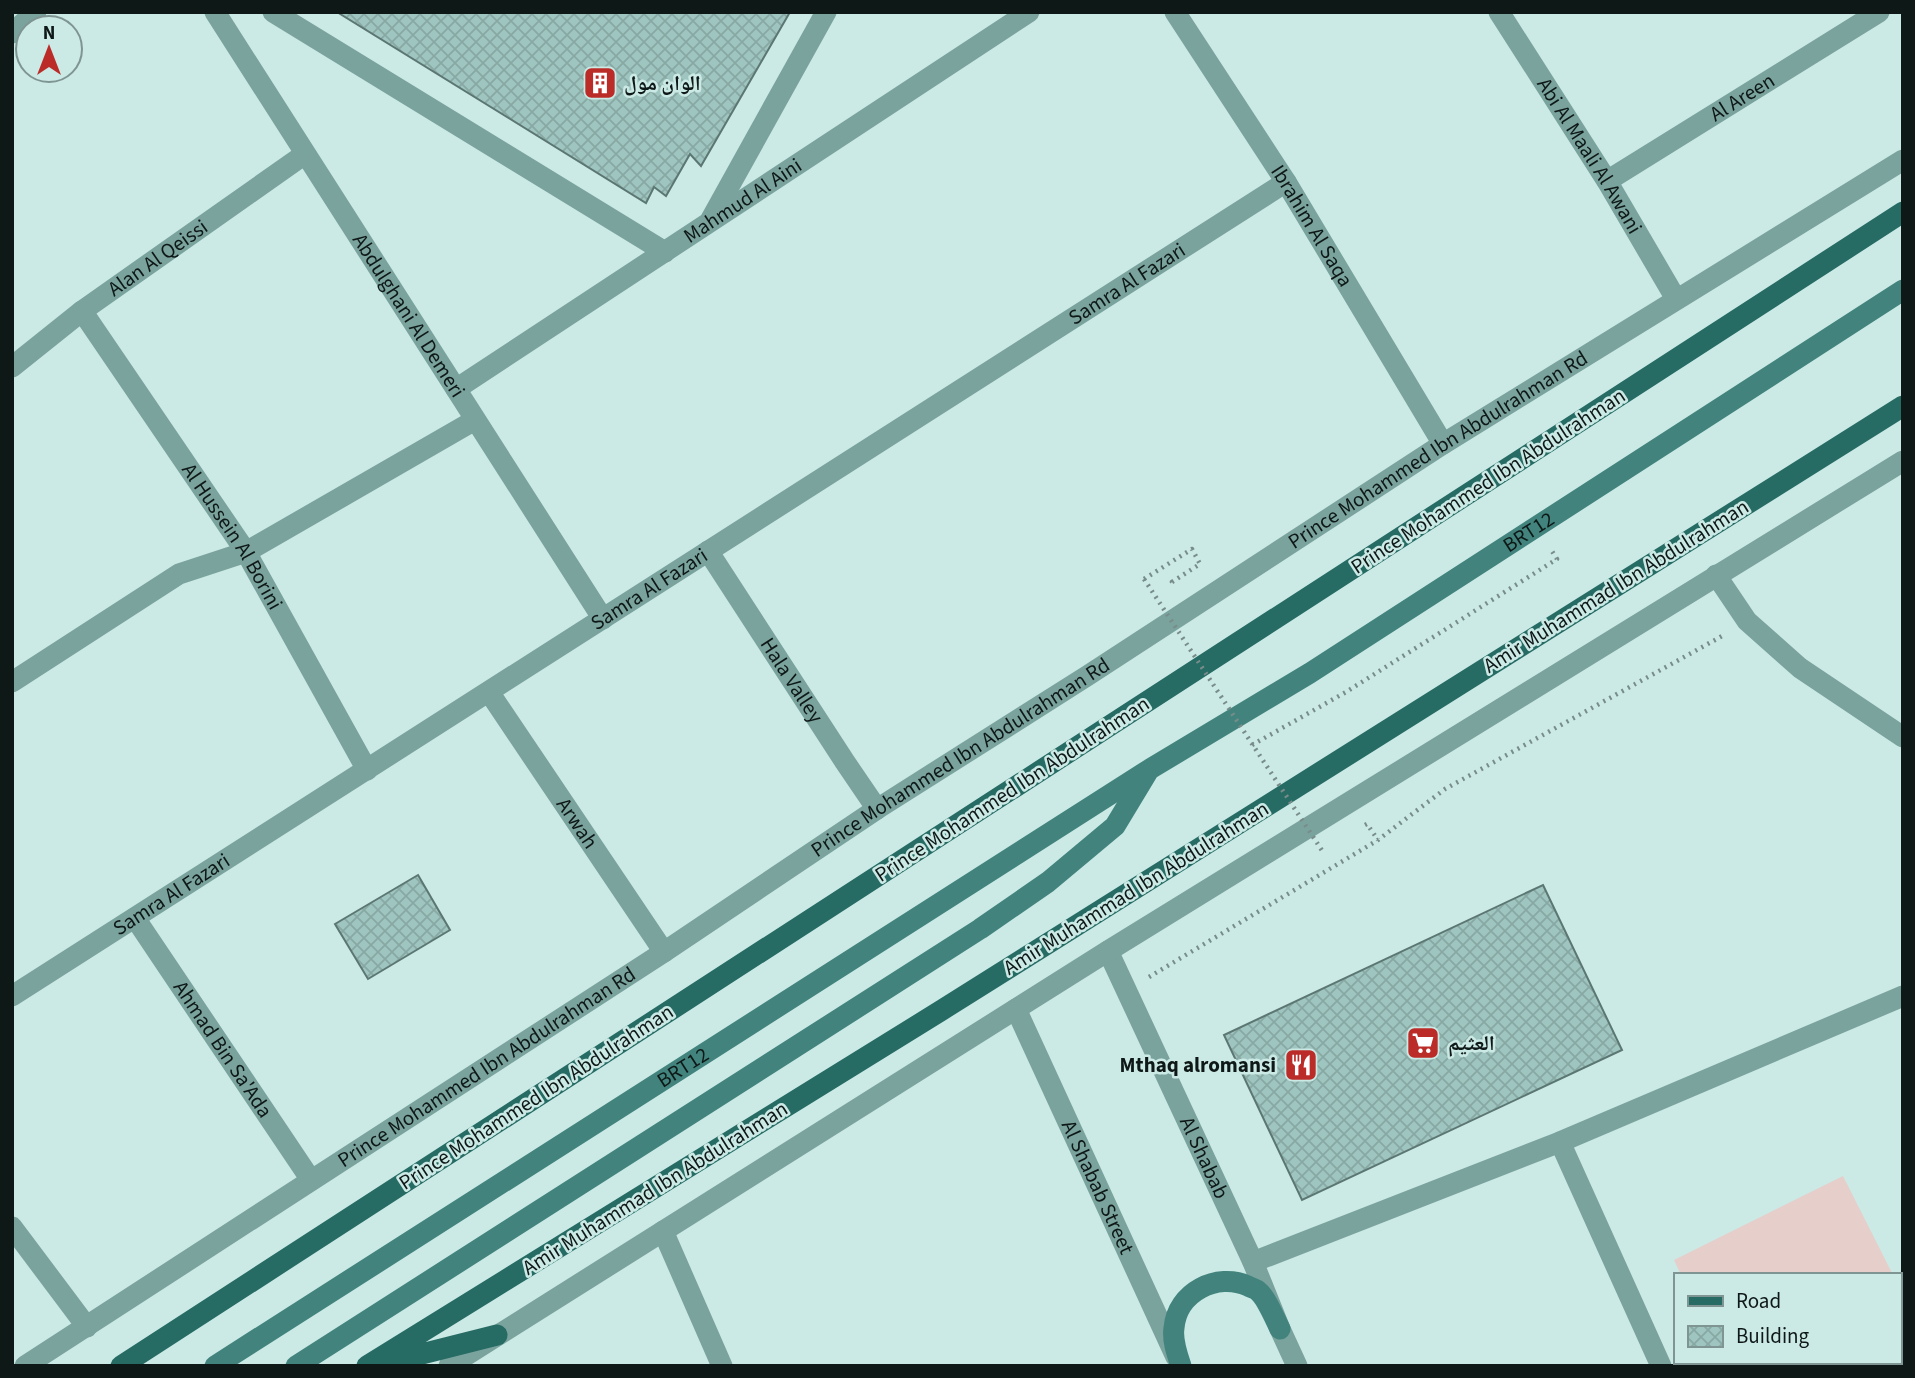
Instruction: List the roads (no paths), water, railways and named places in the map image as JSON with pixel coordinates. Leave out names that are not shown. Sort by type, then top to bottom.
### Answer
[{"type":"main road","name":"Prince Mohammed Ibn Abdulrahman","points":[[121,1366],[1903,212]]},
{"type":"main road","name":"BRT12","points":[[215,1366],[1150,769],[1310,673],[1903,290]]},
{"type":"main road","name":"Amir Muhammad Ibn Abdulrahman","points":[[367,1366],[942,1010],[1903,406]]},
{"type":"main road","name":"BRT12","points":[[296,1366],[980,929],[1048,882],[1115,826],[1150,769]]},
{"type":"main road","points":[[1180,1366],[1173,1328],[1180,1307],[1195,1290],[1216,1282],[1238,1282],[1258,1291],[1280,1329]]},
{"type":"main road","points":[[374,1366],[497,1335]]},
{"type":"street","points":[[12,33],[36,12]]},
{"type":"street","name":"Abdulghani Al Demeri","points":[[215,12],[603,619]]},
{"type":"street","points":[[273,12],[665,252]]},
{"type":"street","points":[[708,223],[826,12]]},
{"type":"street","name":"Mahmud Al Aini","points":[[456,389],[1029,12]]},
{"type":"street","name":"Ibrahim Al Saqa","points":[[1175,12],[1286,182],[1443,444]]},
{"type":"street","name":"Abi Al Maali Al Awani","points":[[1499,12],[1607,181],[1676,299]]},
{"type":"street","name":"Al Areen","points":[[1607,181],[1879,12]]},
{"type":"street","name":"Alan Al Qeissi","points":[[12,367],[82,311],[305,154]]},
{"type":"street","name":"Prince Mohammed Ibn Abdulrahman Rd","points":[[25,1366],[664,952],[877,809],[1443,444],[1903,160]]},
{"type":"street","name":"Samra Al Fazari","points":[[12,996],[1286,182]]},
{"type":"street","name":"Al Hussein Al Borini","points":[[82,311],[246,552],[367,770]]},
{"type":"street","points":[[12,682],[179,574],[246,552],[475,420]]},
{"type":"street","points":[[450,1366],[1108,951],[1903,461]]},
{"type":"street","name":"Hala Valley","points":[[708,551],[877,809]]},
{"type":"street","points":[[1716,575],[1747,621],[1800,668],[1903,737]]},
{"type":"street","name":"Arwah","points":[[489,692],[664,952]]},
{"type":"street","name":"Ahmad Bin Sa'Ada","points":[[135,918],[311,1180]]},
{"type":"street","name":"Al Shabab","points":[[1108,951],[1253,1262],[1297,1366]]},
{"type":"street","points":[[1253,1262],[1560,1142],[1903,996]]},
{"type":"street","name":"Al Shabab Street","points":[[1016,1009],[1180,1366]]},
{"type":"street","points":[[1560,1142],[1661,1366]]},
{"type":"street","points":[[12,1227],[87,1327]]},
{"type":"street","points":[[663,1231],[722,1366]]},
{"type":"place","name":"الوان مول","points":[[600,83]]},
{"type":"place","name":"العثيم","points":[[1423,1043]]},
{"type":"place","name":"Mthaq alromansi","points":[[1301,1065]]}]
